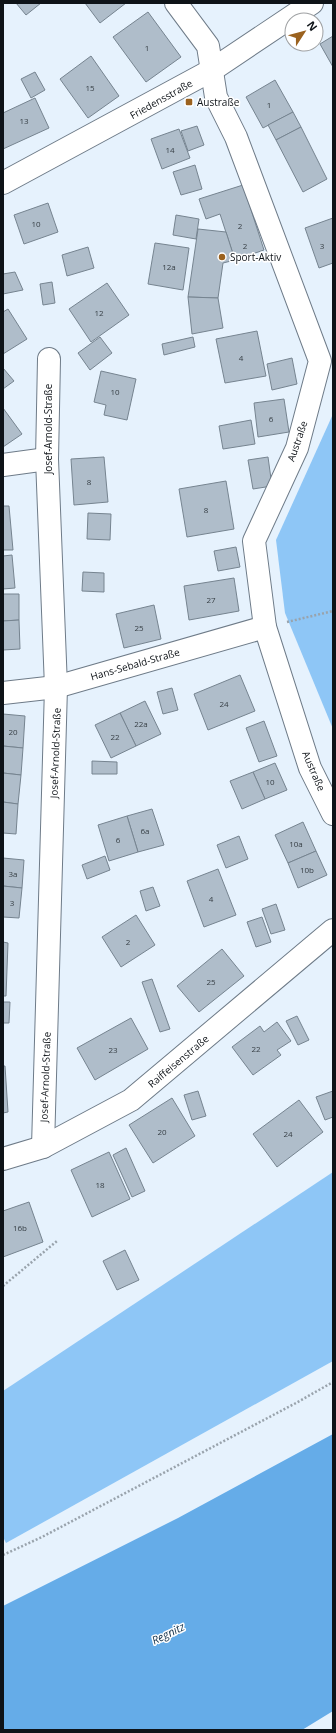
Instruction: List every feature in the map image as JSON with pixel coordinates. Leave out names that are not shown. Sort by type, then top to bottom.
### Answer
[{"type":"street","name":"Austraße","points":[[176,3],[208,46],[216,97],[236,137],[327,359],[297,448],[254,541],[265,627],[310,768],[333,814]]},
{"type":"street","name":"Friedensstraße","points":[[3,183],[212,70],[312,3]]},
{"type":"street","name":"Josef-Arnold-Straße","points":[[43,1147],[56,687],[47,459],[49,359]]},
{"type":"street","points":[[3,465],[47,459]]},
{"type":"street","name":"Hans-Sebald-Straße","points":[[3,693],[56,687],[265,627]]},
{"type":"street","name":"Raiffeisenstraße","points":[[3,1159],[43,1147],[131,1100],[333,930]]},
{"type":"path","points":[[265,627],[333,612]]},
{"type":"path","points":[[3,1286],[57,1241]]},
{"type":"path","points":[[3,1555],[42,1537],[289,1407],[333,1382]]},
{"type":"shaded area","points":[[333,414],[333,729],[285,613],[276,540]]},
{"type":"shaded area","points":[[333,1172],[333,1361],[6,1543],[3,1537],[3,1391]]},
{"type":"water","name":"Regnitz","points":[[333,1434],[333,1711],[302,1730],[3,1730],[3,1606],[178,1518]]},
{"type":"building","points":[[16,3],[41,3],[26,15]]},
{"type":"building","points":[[85,3],[126,3],[100,23]]},
{"type":"building","points":[[148,12],[181,57],[146,82],[113,37]]},
{"type":"building","points":[[333,36],[333,67],[324,51],[324,42]]},
{"type":"building","points":[[91,56],[119,96],[88,118],[60,79]]},
{"type":"building","points":[[35,72],[45,90],[31,98],[21,79]]},
{"type":"building","points":[[275,80],[293,112],[263,128],[246,97]]},
{"type":"building","points":[[35,98],[49,128],[3,149],[3,113]]},
{"type":"building","points":[[293,112],[301,127],[276,140],[268,125]]},
{"type":"building","points":[[197,126],[204,145],[188,151],[181,131]]},
{"type":"building","points":[[301,127],[327,179],[303,192],[276,140]]},
{"type":"building","points":[[179,129],[190,158],[162,169],[151,139]]},
{"type":"building","points":[[195,165],[202,189],[181,195],[173,172]]},
{"type":"building","points":[[243,185],[264,250],[235,260],[220,214],[206,219],[199,199]]},
{"type":"building","points":[[48,203],[58,232],[24,244],[14,215]]},
{"type":"building","points":[[176,215],[199,219],[196,239],[173,235]]},
{"type":"building","points":[[333,218],[333,263],[319,268],[305,228]]},
{"type":"building","points":[[198,229],[226,232],[235,260],[223,263],[218,298],[188,297]]},
{"type":"building","points":[[155,243],[189,248],[183,290],[148,284]]},
{"type":"building","points":[[88,247],[94,268],[67,276],[62,255]]},
{"type":"building","points":[[15,272],[23,290],[3,294],[3,274]]},
{"type":"building","points":[[52,282],[55,303],[43,305],[40,284]]},
{"type":"building","points":[[107,283],[129,315],[91,342],[69,309]]},
{"type":"building","points":[[188,297],[218,298],[223,328],[192,334]]},
{"type":"building","points":[[8,309],[27,339],[3,354],[3,312]]},
{"type":"building","points":[[257,331],[266,376],[225,383],[216,339]]},
{"type":"building","points":[[100,337],[112,353],[90,370],[78,353]]},
{"type":"building","points":[[193,337],[195,347],[164,355],[162,344]]},
{"type":"building","points":[[292,358],[297,384],[272,390],[267,364]]},
{"type":"building","points":[[3,368],[14,381],[3,389]]},
{"type":"building","points":[[101,371],[136,379],[127,420],[104,415],[106,405],[94,402]]},
{"type":"building","points":[[284,399],[289,432],[258,437],[254,403]]},
{"type":"building","points":[[3,408],[22,434],[3,447]]},
{"type":"building","points":[[251,420],[255,444],[223,449],[219,426]]},
{"type":"building","points":[[104,457],[108,502],[74,505],[71,459]]},
{"type":"building","points":[[268,457],[272,486],[253,489],[248,460]]},
{"type":"building","points":[[226,481],[234,529],[187,537],[179,489]]},
{"type":"building","points":[[3,506],[9,506],[13,550],[3,550]]},
{"type":"building","points":[[88,513],[111,514],[110,540],[87,539]]},
{"type":"building","points":[[236,547],[240,567],[218,571],[214,551]]},
{"type":"building","points":[[12,555],[15,588],[3,589],[3,556]]},
{"type":"building","points":[[83,572],[104,573],[104,592],[82,591]]},
{"type":"building","points":[[234,578],[239,611],[189,620],[184,586]]},
{"type":"building","points":[[3,594],[19,594],[19,620],[3,621]]},
{"type":"building","points":[[154,605],[161,639],[124,648],[116,614]]},
{"type":"building","points":[[19,620],[20,649],[3,650],[3,621]]},
{"type":"building","points":[[240,675],[255,711],[208,730],[194,694]]},
{"type":"building","points":[[172,688],[178,710],[163,714],[157,692]]},
{"type":"building","points":[[145,701],[161,734],[136,746],[120,713]]},
{"type":"building","points":[[120,713],[136,746],[111,758],[95,725]]},
{"type":"building","points":[[3,714],[25,716],[23,748],[3,746]]},
{"type":"building","points":[[264,721],[277,756],[259,762],[246,728]]},
{"type":"building","points":[[3,746],[23,748],[21,775],[3,773]]},
{"type":"building","points":[[92,761],[117,762],[117,774],[92,774]]},
{"type":"building","points":[[275,763],[287,790],[265,799],[253,772]]},
{"type":"building","points":[[253,772],[265,799],[242,809],[230,781]]},
{"type":"building","points":[[3,773],[21,775],[18,804],[3,802]]},
{"type":"building","points":[[3,802],[18,804],[16,834],[3,833]]},
{"type":"building","points":[[152,809],[164,845],[138,852],[127,816]]},
{"type":"building","points":[[127,816],[138,852],[109,861],[98,825]]},
{"type":"building","points":[[303,822],[316,851],[288,863],[275,835]]},
{"type":"building","points":[[239,836],[248,859],[226,868],[217,845]]},
{"type":"building","points":[[316,851],[327,875],[298,888],[288,863]]},
{"type":"building","points":[[105,856],[110,870],[87,879],[82,865]]},
{"type":"building","points":[[3,858],[24,860],[22,888],[3,886]]},
{"type":"building","points":[[218,869],[236,915],[204,927],[187,881]]},
{"type":"building","points":[[3,886],[22,888],[19,918],[3,917]]},
{"type":"building","points":[[153,887],[160,906],[146,911],[140,891]]},
{"type":"building","points":[[276,904],[285,930],[271,934],[262,909]]},
{"type":"building","points":[[136,915],[155,945],[121,967],[102,937]]},
{"type":"building","points":[[262,917],[271,942],[256,947],[247,922]]},
{"type":"building","points":[[3,942],[8,943],[6,996],[3,996]]},
{"type":"building","points":[[222,949],[244,976],[199,1012],[177,986]]},
{"type":"building","points":[[152,979],[170,1029],[160,1032],[142,982]]},
{"type":"building","points":[[3,1002],[10,1002],[9,1023],[3,1023]]},
{"type":"building","points":[[297,1016],[309,1040],[298,1045],[286,1021]]},
{"type":"building","points":[[131,1018],[148,1049],[95,1080],[77,1048]]},
{"type":"building","points":[[277,1022],[291,1041],[277,1050],[281,1055],[253,1075],[232,1047],[260,1026],[264,1032]]},
{"type":"building","points":[[3,1066],[5,1066],[8,1112],[3,1113]]},
{"type":"building","points":[[198,1091],[206,1116],[192,1120],[184,1095]]},
{"type":"building","points":[[333,1091],[333,1117],[325,1120],[316,1097]]},
{"type":"building","points":[[172,1098],[195,1136],[153,1163],[129,1125]]},
{"type":"building","points":[[299,1100],[323,1132],[277,1167],[253,1134]]},
{"type":"building","points":[[126,1148],[145,1191],[132,1197],[113,1155]]},
{"type":"building","points":[[109,1152],[130,1199],[92,1217],[71,1170]]},
{"type":"building","points":[[29,1202],[43,1242],[3,1257],[3,1211]]},
{"type":"building","points":[[125,1250],[139,1280],[117,1290],[103,1261]]},
{"type":"place","name":"Austraße","points":[[189,102]]},
{"type":"place","name":"Sport-Aktiv","points":[[222,257]]}]
